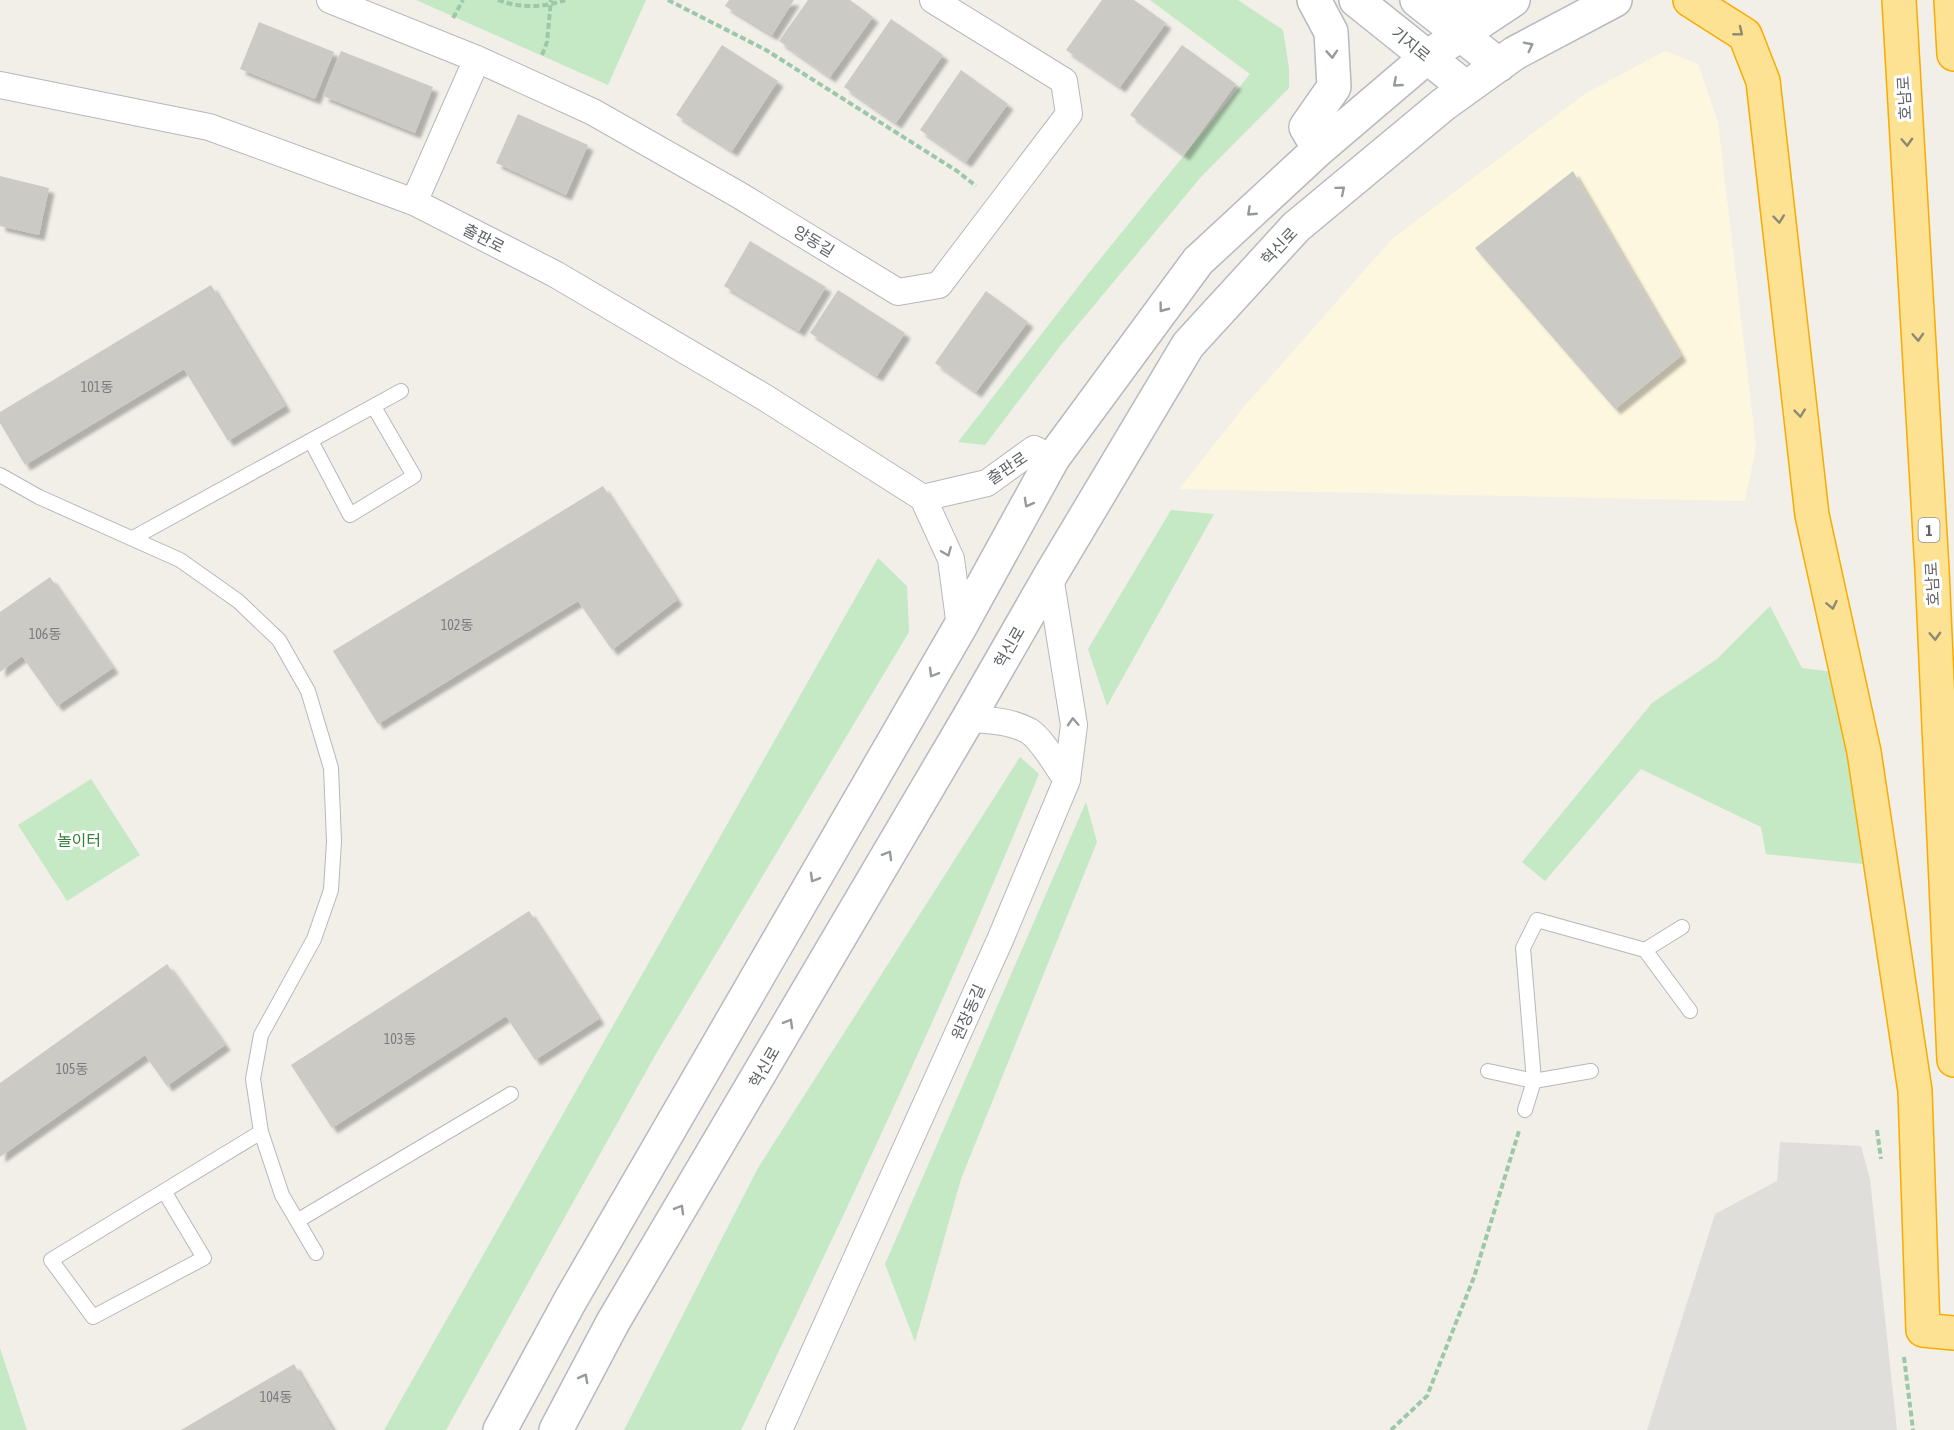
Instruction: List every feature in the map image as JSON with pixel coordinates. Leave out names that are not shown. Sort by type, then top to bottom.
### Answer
[{"type":"highway","points":[[1690,0],[1745,35],[1763,81],[1812,515],[1864,752],[1915,1091],[1923,1330],[1954,1333]]},
{"type":"highway","name":"호남로","points":[[1899,0],[1932,570],[1954,1060]]},
{"type":"highway","points":[[1951,0],[1954,54]]},
{"type":"main road","points":[[1314,0],[1331,32],[1334,87],[1306,127],[1319,149]]},
{"type":"main road","name":"기지로","points":[[1356,0],[1466,88]]},
{"type":"main road","points":[[1418,0],[1498,65]]},
{"type":"main road","points":[[1444,0],[1450,2],[1486,0]]},
{"type":"main road","points":[[500,1430],[570,1301],[960,627],[1053,458],[1198,261],[1319,149],[1427,57],[1513,0]]},
{"type":"main road","name":"혁신로","points":[[556,1430],[613,1322],[1188,345],[1296,227],[1444,104],[1515,53],[1615,0]]},
{"type":"street","name":"양동길","points":[[330,0],[477,59],[593,112],[739,195],[898,292],[939,285],[1069,114],[1064,81],[933,0]]},
{"type":"street","points":[[414,202],[477,59]]},
{"type":"street","name":"출판로","points":[[0,86],[209,127],[414,202],[565,280],[764,397],[923,498],[987,483],[1034,449],[1053,458]]},
{"type":"street","points":[[923,498],[951,559],[960,627]]},
{"type":"street","name":"원장동길","points":[[780,1430],[1000,940],[1068,780],[1074,726],[1050,576]]},
{"type":"street","points":[[968,719],[1005,723],[1030,732],[1042,744],[1068,780]]},
{"type":"lane","points":[[133,538],[401,391]]},
{"type":"lane","points":[[311,441],[350,515],[414,476],[374,406]]},
{"type":"lane","points":[[0,475],[39,497],[180,560],[238,601],[279,640],[308,691],[331,768],[334,841],[331,890],[314,939],[261,1035],[253,1079],[261,1132],[282,1195],[316,1253]]},
{"type":"lane","points":[[1525,1110],[1534,1081],[1523,948],[1537,920],[1645,950],[1690,1011]]},
{"type":"lane","points":[[1645,950],[1682,927]]},
{"type":"lane","points":[[1488,1071],[1534,1081],[1591,1071]]},
{"type":"lane","points":[[297,1221],[511,1094]]},
{"type":"lane","points":[[164,1191],[204,1257],[93,1317],[51,1260],[164,1191],[261,1132]]},
{"type":"path","points":[[448,26],[463,0]]},
{"type":"path","points":[[498,0],[513,6],[565,0]]},
{"type":"path","points":[[668,0],[766,50],[957,171],[976,186]]},
{"type":"path","points":[[541,57],[547,42],[551,2]]},
{"type":"path","points":[[1391,1430],[1427,1395],[1474,1277],[1525,1110]]},
{"type":"shaded area","points":[[1665,51],[1698,64],[1718,122],[1756,447],[1745,501],[1179,489],[1243,408],[1392,239],[1586,93]]},
{"type":"shaded area","points":[[1780,1142],[1861,1146],[1870,1179],[1897,1430],[1647,1430],[1715,1214],[1777,1181]]},
{"type":"green space","points":[[416,0],[646,0],[608,85]]},
{"type":"green space","points":[[1150,0],[1238,0],[1283,30],[1289,68],[1289,88],[1201,177],[1061,345],[985,445],[958,442],[1088,274],[1250,74]]},
{"type":"green space","points":[[1171,510],[1214,514],[1107,706],[1088,649]]},
{"type":"green space","points":[[878,558],[907,586],[909,632],[657,1052],[446,1430],[384,1430]]},
{"type":"green space","points":[[1770,606],[1802,668],[1834,672],[1872,865],[1766,854],[1761,827],[1641,769],[1545,881],[1522,862],[1652,703],[1717,659]]},
{"type":"green space","points":[[1020,757],[1039,774],[969,940],[895,1104],[741,1430],[624,1430],[758,1168]]},
{"type":"green space","name":"놀이터","points":[[91,779],[140,855],[67,901],[18,825]]},
{"type":"green space","points":[[1086,802],[1097,842],[961,1179],[915,1342],[885,1264]]},
{"type":"green space","points":[[0,1348],[27,1430],[0,1430]]},
{"type":"building","points":[[729,0],[794,0],[772,35],[725,6]]},
{"type":"building","points":[[808,0],[850,0],[873,17],[830,77],[779,41]]},
{"type":"building","points":[[1102,0],[1134,0],[1166,23],[1120,87],[1066,50]]},
{"type":"building","points":[[891,19],[943,55],[896,123],[844,87]]},
{"type":"building","points":[[259,22],[334,52],[315,99],[240,69]]},
{"type":"building","points":[[722,45],[778,81],[732,151],[676,115]]},
{"type":"building","points":[[1182,45],[1236,84],[1184,155],[1130,115]]},
{"type":"building","points":[[341,51],[433,87],[415,133],[323,96]]},
{"type":"building","points":[[961,70],[1008,104],[966,162],[920,130]]},
{"type":"building","points":[[518,114],[588,145],[566,195],[496,163]]},
{"type":"building","points":[[1573,171],[1681,356],[1615,409],[1475,248]]},
{"type":"building","points":[[0,176],[49,188],[39,235],[0,226]]},
{"type":"building","points":[[750,241],[826,287],[799,331],[724,286]]},
{"type":"building","points":[[211,285],[285,406],[228,441],[184,369],[25,465],[0,423],[0,412]]},
{"type":"building","points":[[838,290],[905,333],[877,376],[810,333]]},
{"type":"building","points":[[986,291],[1028,322],[976,392],[935,363]]},
{"type":"building","points":[[603,486],[677,600],[612,650],[578,601],[378,724],[333,651]]},
{"type":"building","points":[[50,577],[113,668],[57,706],[22,656],[0,672],[0,612]]},
{"type":"building","points":[[529,911],[599,1019],[535,1060],[506,1016],[332,1128],[291,1065]]},
{"type":"building","points":[[167,964],[225,1045],[167,1086],[145,1055],[0,1157],[0,1083]]},
{"type":"building","points":[[294,1364],[333,1430],[181,1430]]}]
